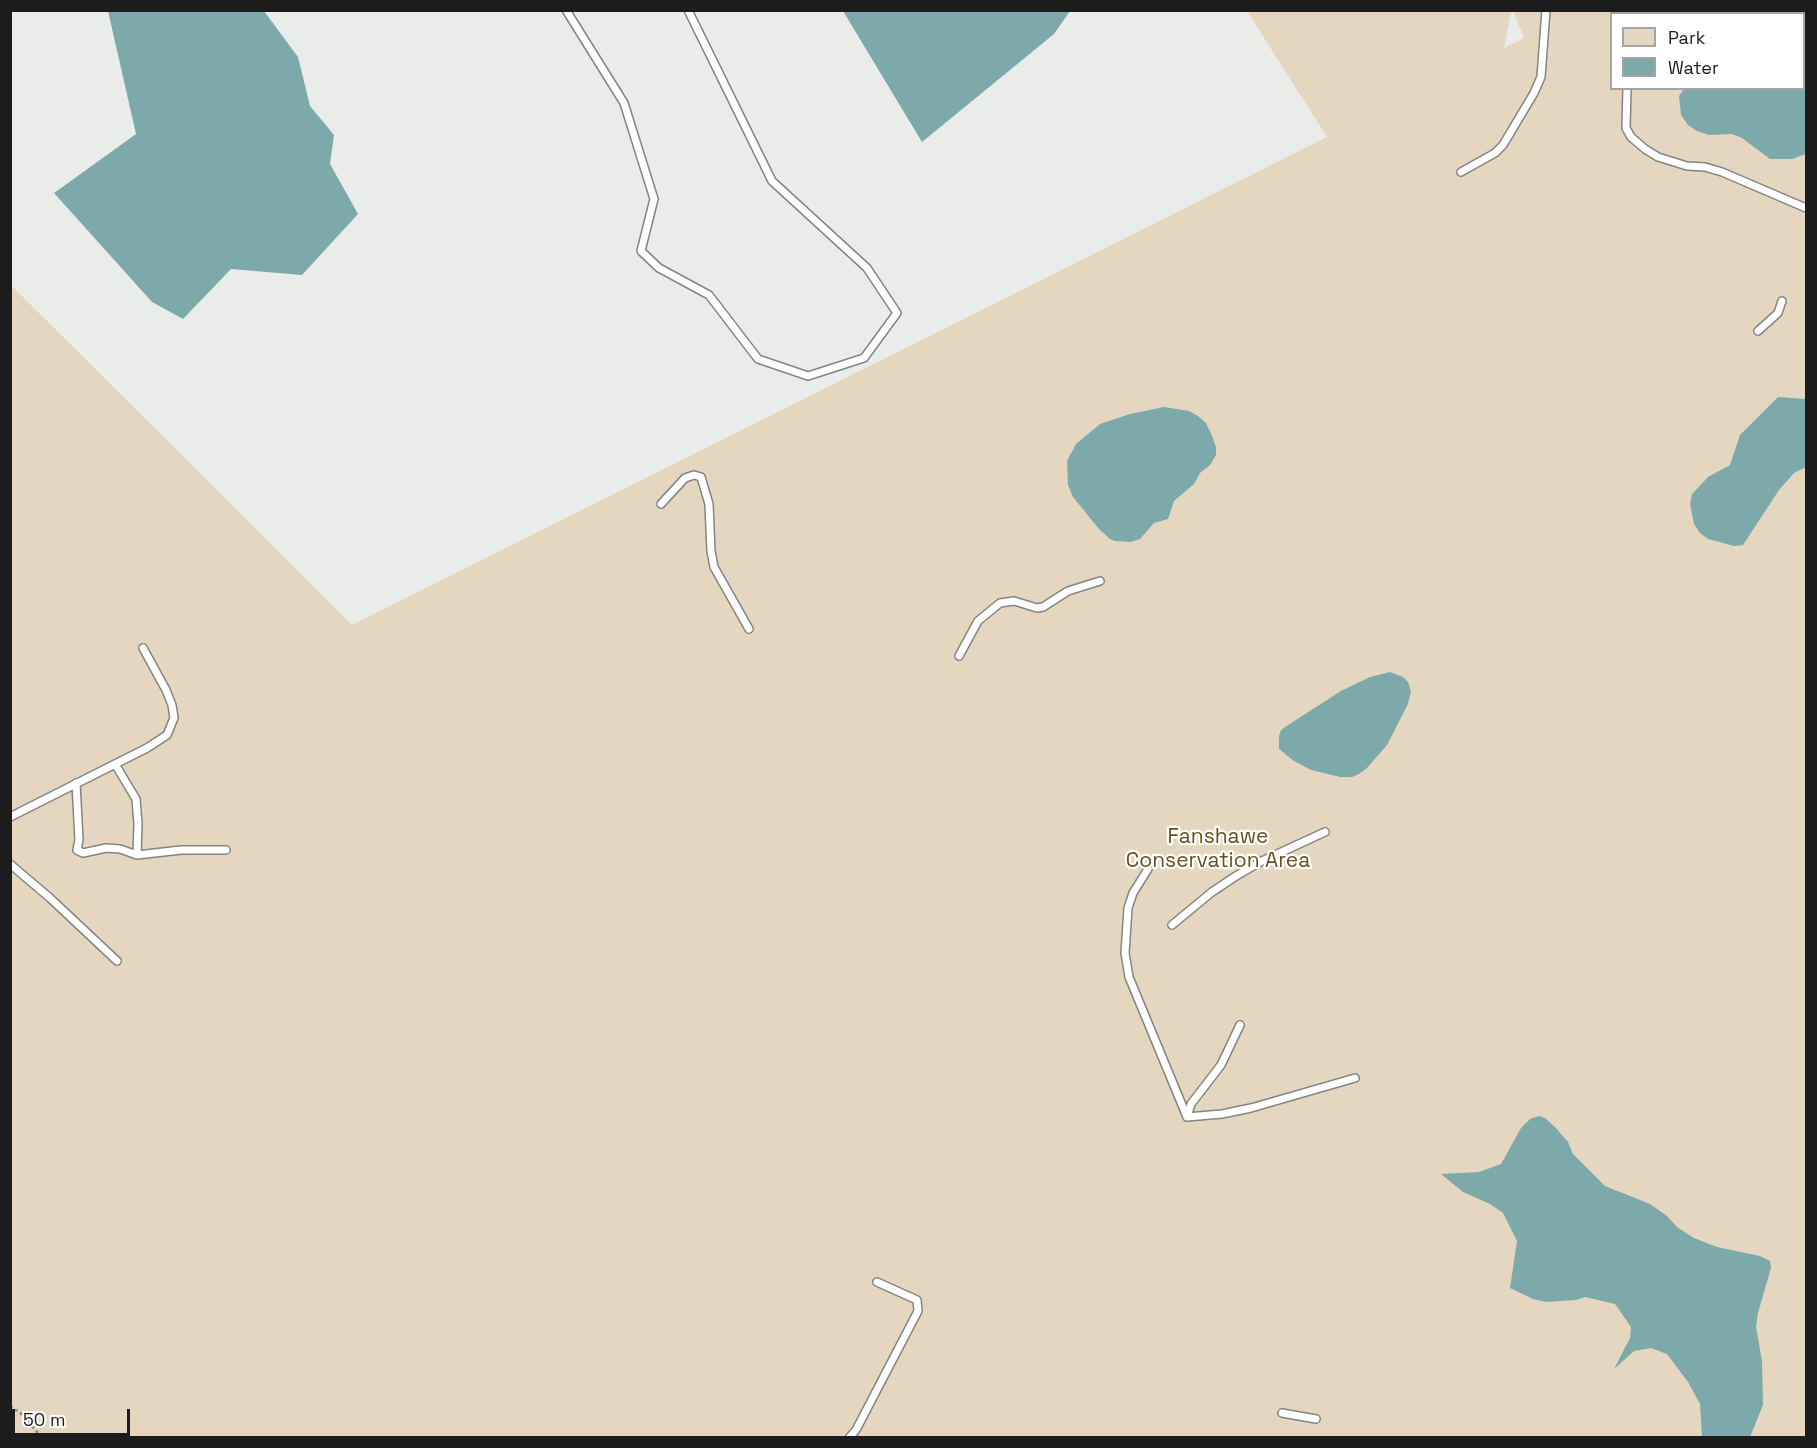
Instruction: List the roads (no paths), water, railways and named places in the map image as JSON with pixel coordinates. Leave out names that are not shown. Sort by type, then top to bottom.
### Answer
[{"type":"lane","points":[[566,10],[624,104],[654,199],[641,251],[659,268],[710,295],[758,359],[808,376],[864,358],[897,312],[867,268],[772,181],[688,10]]},
{"type":"lane","points":[[1461,171],[1495,153],[1503,145],[1534,93],[1542,77],[1546,10]]},
{"type":"lane","points":[[1627,90],[1626,128],[1631,137],[1645,150],[1658,158],[1722,172],[1806,208]]},
{"type":"lane","points":[[1758,331],[1778,313],[1782,302]]},
{"type":"lane","points":[[661,504],[685,478],[694,475],[701,477],[709,504],[714,567],[749,629]]},
{"type":"lane","points":[[959,656],[978,621],[1000,603],[1014,602],[1037,608],[1043,607],[1068,591],[1100,581]]},
{"type":"lane","points":[[10,817],[167,735],[174,718],[166,690],[143,648]]},
{"type":"lane","points":[[115,764],[136,800],[137,855]]},
{"type":"lane","points":[[76,783],[79,840],[77,850],[83,853],[106,848],[120,849],[137,855],[181,850],[226,850]]},
{"type":"lane","points":[[1172,925],[1212,892],[1236,876],[1262,861],[1325,832]]},
{"type":"lane","points":[[10,864],[117,961]]},
{"type":"lane","points":[[1148,869],[1133,893],[1128,908],[1125,953],[1130,976],[1187,1117]]},
{"type":"lane","points":[[1187,1117],[1191,1104],[1221,1065],[1240,1025]]},
{"type":"lane","points":[[1187,1117],[1222,1114],[1251,1108],[1355,1077]]},
{"type":"lane","points":[[849,1437],[856,1430],[918,1311],[917,1300],[877,1282]]},
{"type":"lane","points":[[1282,1413],[1316,1419]]},
{"type":"water","points":[[108,11],[264,11],[298,57],[310,106],[334,135],[330,164],[358,214],[302,275],[231,269],[183,319],[152,302],[54,193],[136,134]]},
{"type":"water","points":[[843,11],[1070,11],[1054,34],[922,142]]},
{"type":"water","points":[[1806,29],[1806,154],[1792,159],[1770,159],[1742,138],[1732,134],[1709,135],[1697,131],[1688,125],[1681,115],[1679,96],[1683,90],[1805,90]]},
{"type":"water","points":[[1778,397],[1806,399],[1806,467],[1794,473],[1779,490],[1743,545],[1734,546],[1708,539],[1694,524],[1690,504],[1692,494],[1708,477],[1730,465],[1740,435]]},
{"type":"water","points":[[1164,407],[1189,411],[1206,423],[1216,447],[1216,455],[1210,465],[1200,473],[1194,484],[1174,501],[1168,519],[1154,523],[1140,539],[1130,542],[1115,541],[1099,529],[1073,497],[1068,485],[1067,461],[1076,444],[1100,424],[1130,414]]},
{"type":"water","points":[[1390,672],[1403,677],[1408,682],[1411,691],[1408,704],[1387,745],[1359,774],[1352,777],[1340,777],[1311,770],[1294,761],[1279,749],[1281,730],[1288,725],[1341,691],[1370,677]]},
{"type":"water","points":[[1539,1116],[1555,1127],[1568,1142],[1573,1154],[1605,1186],[1650,1204],[1694,1238],[1717,1247],[1760,1256],[1770,1261],[1771,1268],[1756,1327],[1762,1361],[1763,1405],[1750,1437],[1702,1437],[1700,1404],[1688,1382],[1667,1354],[1651,1348],[1634,1351],[1614,1369],[1630,1338],[1631,1327],[1615,1304],[1585,1297],[1576,1300],[1546,1302],[1533,1299],[1510,1288],[1517,1241],[1503,1213],[1490,1204],[1463,1192],[1441,1174],[1479,1172],[1501,1164],[1521,1128],[1530,1119]]},
{"type":"park label","name":"Fanshawe Conservation Area","points":[[1218,849]]}]
